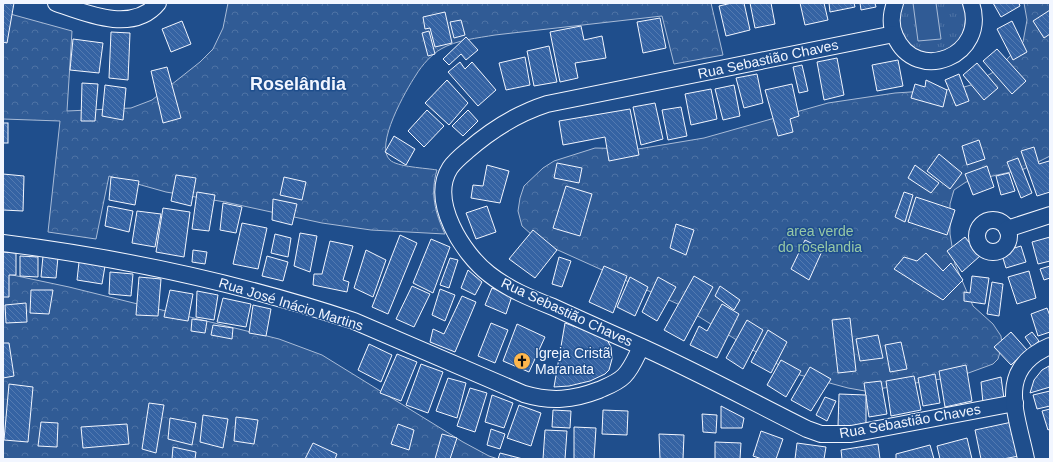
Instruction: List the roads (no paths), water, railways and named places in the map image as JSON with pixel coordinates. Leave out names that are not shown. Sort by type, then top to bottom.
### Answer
[{"type":"street","points":[[56,3],[90,15],[120,19],[138,16],[158,3]]},
{"type":"street","points":[[895,3],[892,16],[894,34],[904,49],[920,59],[939,61],[951,57],[961,50],[972,34],[974,22],[971,3]]},
{"type":"street","name":"Rua Sebastião Chaves","points":[[894,34],[536,108],[505,122],[471,147],[450,168],[445,181],[444,192],[448,217],[461,244],[483,269],[515,291],[641,347],[821,434],[851,434],[1015,403]]},
{"type":"street","points":[[1007,229],[1050,215]]},
{"type":"street","name":"Rua José Inácio Martins","points":[[3,243],[125,262],[182,274],[325,311],[354,321],[524,394],[542,399],[559,400],[573,398],[612,384],[623,377],[641,347]]},
{"type":"street","points":[[1026,459],[1015,403],[1014,387],[1019,368],[1034,355],[1050,346]]},
{"type":"place","name":"Igreja Cristã Maranata","points":[[522,361]]},
{"type":"district","name":"Roselândia","points":[[298,84]]},
{"type":"park label","name":"area verde do roselandia","points":[[820,240]]}]
